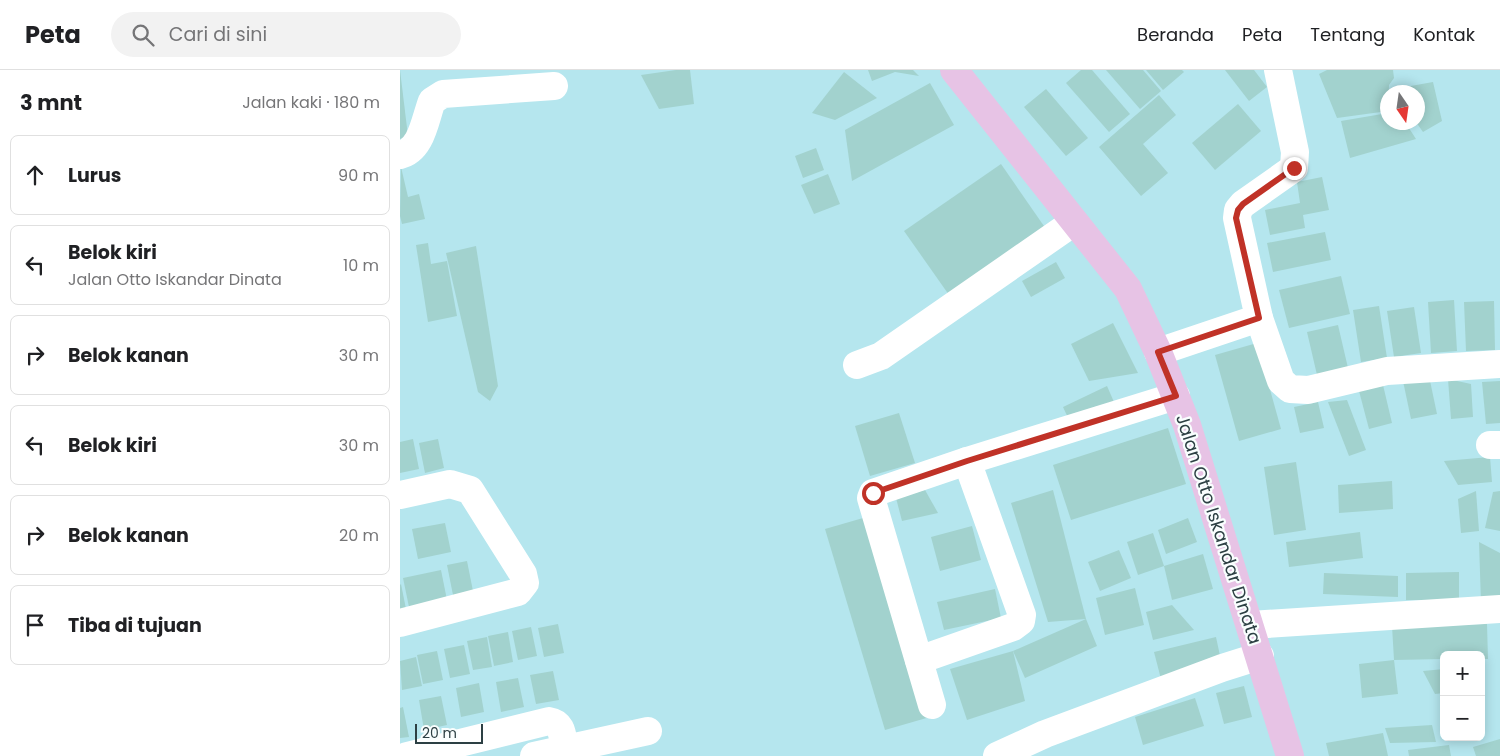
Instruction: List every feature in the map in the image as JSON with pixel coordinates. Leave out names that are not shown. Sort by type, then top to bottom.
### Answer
[{"type":"main road","name":"Jalan Otto Iskandar Dinata","points":[[958,71],[1128,289],[1158,352],[1187,425],[1290,756]]},
{"type":"street","points":[[1278,70],[1294,152],[1294,168],[1243,204],[1238,210],[1236,218],[1259,318],[1281,381],[1290,389],[1308,390],[1387,370],[1500,364]]},
{"type":"street","points":[[400,155],[405,154],[417,142],[423,131],[432,101],[443,94],[554,86]]},
{"type":"street","points":[[857,365],[882,356],[1074,222]]},
{"type":"street","points":[[1158,352],[1259,318]]},
{"type":"street","points":[[932,705],[871,495],[967,461],[1176,396]]},
{"type":"street","points":[[919,660],[1013,628],[1021,622],[1022,615],[967,461]]},
{"type":"street","points":[[400,495],[450,484],[470,490],[523,574],[525,583],[518,592],[400,623]]},
{"type":"street","points":[[1250,625],[1500,609]]},
{"type":"street","points":[[997,756],[1046,734],[1222,668],[1260,656]]},
{"type":"street","points":[[407,756],[549,721],[556,722],[560,727],[564,749]]},
{"type":"street","points":[[534,756],[564,749],[609,748],[648,731]]},
{"type":"building","points":[[400,70],[408,136],[400,139]]},
{"type":"building","points":[[690,70],[694,104],[659,109],[641,75]]},
{"type":"building","points":[[868,70],[913,70],[919,76],[895,72],[872,81]]},
{"type":"building","points":[[1081,70],[1092,70],[1130,114],[1109,132],[1066,83]]},
{"type":"building","points":[[1106,70],[1143,70],[1161,91],[1140,109]]},
{"type":"building","points":[[1146,70],[1182,70],[1184,72],[1163,90]]},
{"type":"building","points":[[1225,70],[1254,70],[1267,87],[1249,101]]},
{"type":"building","points":[[1327,70],[1393,70],[1394,78],[1389,85],[1380,85],[1380,112],[1337,118],[1319,74]]},
{"type":"building","points":[[844,72],[877,98],[835,120],[812,113]]},
{"type":"building","points":[[1433,82],[1442,121],[1423,132],[1422,130],[1425,130],[1425,85],[1416,85]]},
{"type":"building","points":[[930,83],[954,125],[852,181],[845,130]]},
{"type":"building","points":[[1046,89],[1088,138],[1066,156],[1024,107]]},
{"type":"building","points":[[1159,95],[1176,115],[1143,144],[1168,173],[1141,196],[1099,147]]},
{"type":"building","points":[[1238,104],[1261,131],[1215,170],[1192,143]]},
{"type":"building","points":[[1380,114],[1380,130],[1410,130],[1416,139],[1350,158],[1341,121]]},
{"type":"building","points":[[816,148],[824,170],[803,178],[795,156]]},
{"type":"building","points":[[1001,164],[1046,229],[949,295],[904,231]]},
{"type":"building","points":[[401,167],[408,197],[419,194],[425,219],[402,224],[400,216]]},
{"type":"building","points":[[828,174],[840,204],[814,214],[801,185]]},
{"type":"building","points":[[1322,177],[1329,210],[1303,215],[1305,228],[1270,235],[1265,210],[1300,203],[1297,182]]},
{"type":"building","points":[[1325,232],[1331,260],[1273,272],[1267,243]]},
{"type":"building","points":[[428,243],[431,264],[447,261],[457,316],[428,322],[416,245]]},
{"type":"building","points":[[476,246],[498,386],[490,401],[478,392],[446,253]]},
{"type":"building","points":[[1056,262],[1065,278],[1031,297],[1022,281]]},
{"type":"building","points":[[1341,276],[1350,314],[1289,328],[1279,290]]},
{"type":"building","points":[[1454,300],[1457,351],[1431,353],[1428,302]]},
{"type":"building","points":[[1494,301],[1495,350],[1466,351],[1464,302]]},
{"type":"building","points":[[1379,306],[1387,358],[1361,362],[1353,310]]},
{"type":"building","points":[[1414,307],[1421,353],[1394,357],[1387,311]]},
{"type":"building","points":[[1113,323],[1138,373],[1089,381],[1071,344]]},
{"type":"building","points":[[1338,325],[1348,368],[1317,375],[1307,332]]},
{"type":"building","points":[[1257,343],[1281,429],[1239,441],[1215,355]]},
{"type":"building","points":[[1429,376],[1437,414],[1411,419],[1403,381]]},
{"type":"building","points":[[1448,379],[1471,384],[1473,417],[1451,419]]},
{"type":"building","points":[[1500,381],[1500,423],[1486,424],[1482,382]]},
{"type":"building","points":[[1383,385],[1392,423],[1369,429],[1359,391]]},
{"type":"building","points":[[1107,386],[1114,402],[1070,422],[1063,407]]},
{"type":"building","points":[[1347,400],[1366,450],[1349,456],[1328,402]]},
{"type":"building","points":[[1318,402],[1324,428],[1300,433],[1294,407]]},
{"type":"building","points":[[899,413],[915,463],[870,476],[855,426]]},
{"type":"building","points":[[1168,428],[1186,484],[1071,520],[1053,465]]},
{"type":"building","points":[[413,439],[419,469],[400,473],[400,442]]},
{"type":"building","points":[[438,439],[444,468],[425,473],[419,443]]},
{"type":"building","points":[[1490,457],[1492,482],[1458,485],[1444,461]]},
{"type":"building","points":[[1296,462],[1306,530],[1274,535],[1264,467]]},
{"type":"building","points":[[1392,481],[1393,509],[1339,513],[1338,485]]},
{"type":"building","points":[[925,490],[938,513],[902,521],[896,498]]},
{"type":"building","points":[[1053,490],[1086,619],[1048,622],[1011,503]]},
{"type":"building","points":[[1476,491],[1479,531],[1461,533],[1458,499]]},
{"type":"building","points":[[1500,491],[1500,531],[1485,528],[1493,492]]},
{"type":"building","points":[[870,516],[930,717],[885,730],[825,529]]},
{"type":"building","points":[[1188,518],[1197,542],[1166,554],[1158,530]]},
{"type":"building","points":[[445,523],[451,552],[418,559],[412,529]]},
{"type":"building","points":[[972,526],[981,560],[940,571],[931,537]]},
{"type":"building","points":[[1360,532],[1363,558],[1289,567],[1286,542]]},
{"type":"building","points":[[1153,533],[1164,566],[1138,575],[1127,542]]},
{"type":"building","points":[[1479,542],[1500,553],[1500,602],[1481,603]]},
{"type":"building","points":[[1119,550],[1131,578],[1100,591],[1088,562]]},
{"type":"building","points":[[1203,554],[1213,589],[1172,600],[1164,566]]},
{"type":"building","points":[[467,561],[473,591],[453,595],[447,565]]},
{"type":"building","points":[[441,570],[447,600],[409,607],[403,578]]},
{"type":"building","points":[[1459,572],[1459,600],[1406,600],[1406,573]]},
{"type":"building","points":[[1324,573],[1398,576],[1398,597],[1323,594]]},
{"type":"building","points":[[400,585],[406,609],[400,610]]},
{"type":"building","points":[[1135,588],[1144,625],[1105,635],[1096,598]]},
{"type":"building","points":[[995,589],[1001,618],[944,630],[937,602]]},
{"type":"building","points":[[1172,605],[1194,630],[1153,640],[1146,612]]},
{"type":"building","points":[[1086,619],[1097,646],[1025,678],[1013,651]]},
{"type":"building","points":[[558,624],[564,653],[544,657],[538,628]]},
{"type":"building","points":[[1487,624],[1488,659],[1485,659],[1485,651],[1440,651],[1440,659],[1394,660],[1392,626]]},
{"type":"building","points":[[531,627],[537,656],[518,660],[512,631]]},
{"type":"building","points":[[508,632],[513,662],[494,666],[488,636]]},
{"type":"building","points":[[487,637],[492,667],[473,670],[467,641]]},
{"type":"building","points":[[1216,637],[1222,665],[1161,679],[1154,652]]},
{"type":"building","points":[[464,645],[470,674],[450,678],[444,649]]},
{"type":"building","points":[[437,651],[443,680],[423,684],[417,655]]},
{"type":"building","points":[[1013,651],[1025,701],[967,720],[950,669]]},
{"type":"building","points":[[416,657],[422,686],[402,690],[400,661]]},
{"type":"building","points":[[1394,660],[1398,694],[1362,698],[1359,664]]},
{"type":"building","points":[[1440,669],[1440,693],[1435,694],[1423,671]]},
{"type":"building","points":[[553,671],[559,700],[536,704],[530,675]]},
{"type":"building","points":[[518,678],[524,707],[501,712],[496,682]]},
{"type":"building","points":[[479,683],[484,712],[461,717],[456,688]]},
{"type":"building","points":[[1244,686],[1252,717],[1224,724],[1216,693]]},
{"type":"building","points":[[441,696],[447,725],[424,730],[419,700]]},
{"type":"building","points":[[1195,698],[1204,726],[1143,745],[1135,717]]},
{"type":"building","points":[[403,707],[409,737],[400,738],[400,708]]},
{"type":"building","points":[[1432,725],[1436,742],[1390,743],[1385,728]]},
{"type":"building","points":[[1383,733],[1388,756],[1329,756],[1326,743]]},
{"type":"building","points":[[1500,739],[1500,756],[1476,756],[1473,747]]},
{"type":"building","points":[[1449,745],[1451,756],[1409,756],[1408,750]]},
{"type":"route","points":[[873,493],[967,461],[1176,396],[1158,352],[1259,318],[1236,218],[1238,210],[1243,204],[1294,168]]}]
